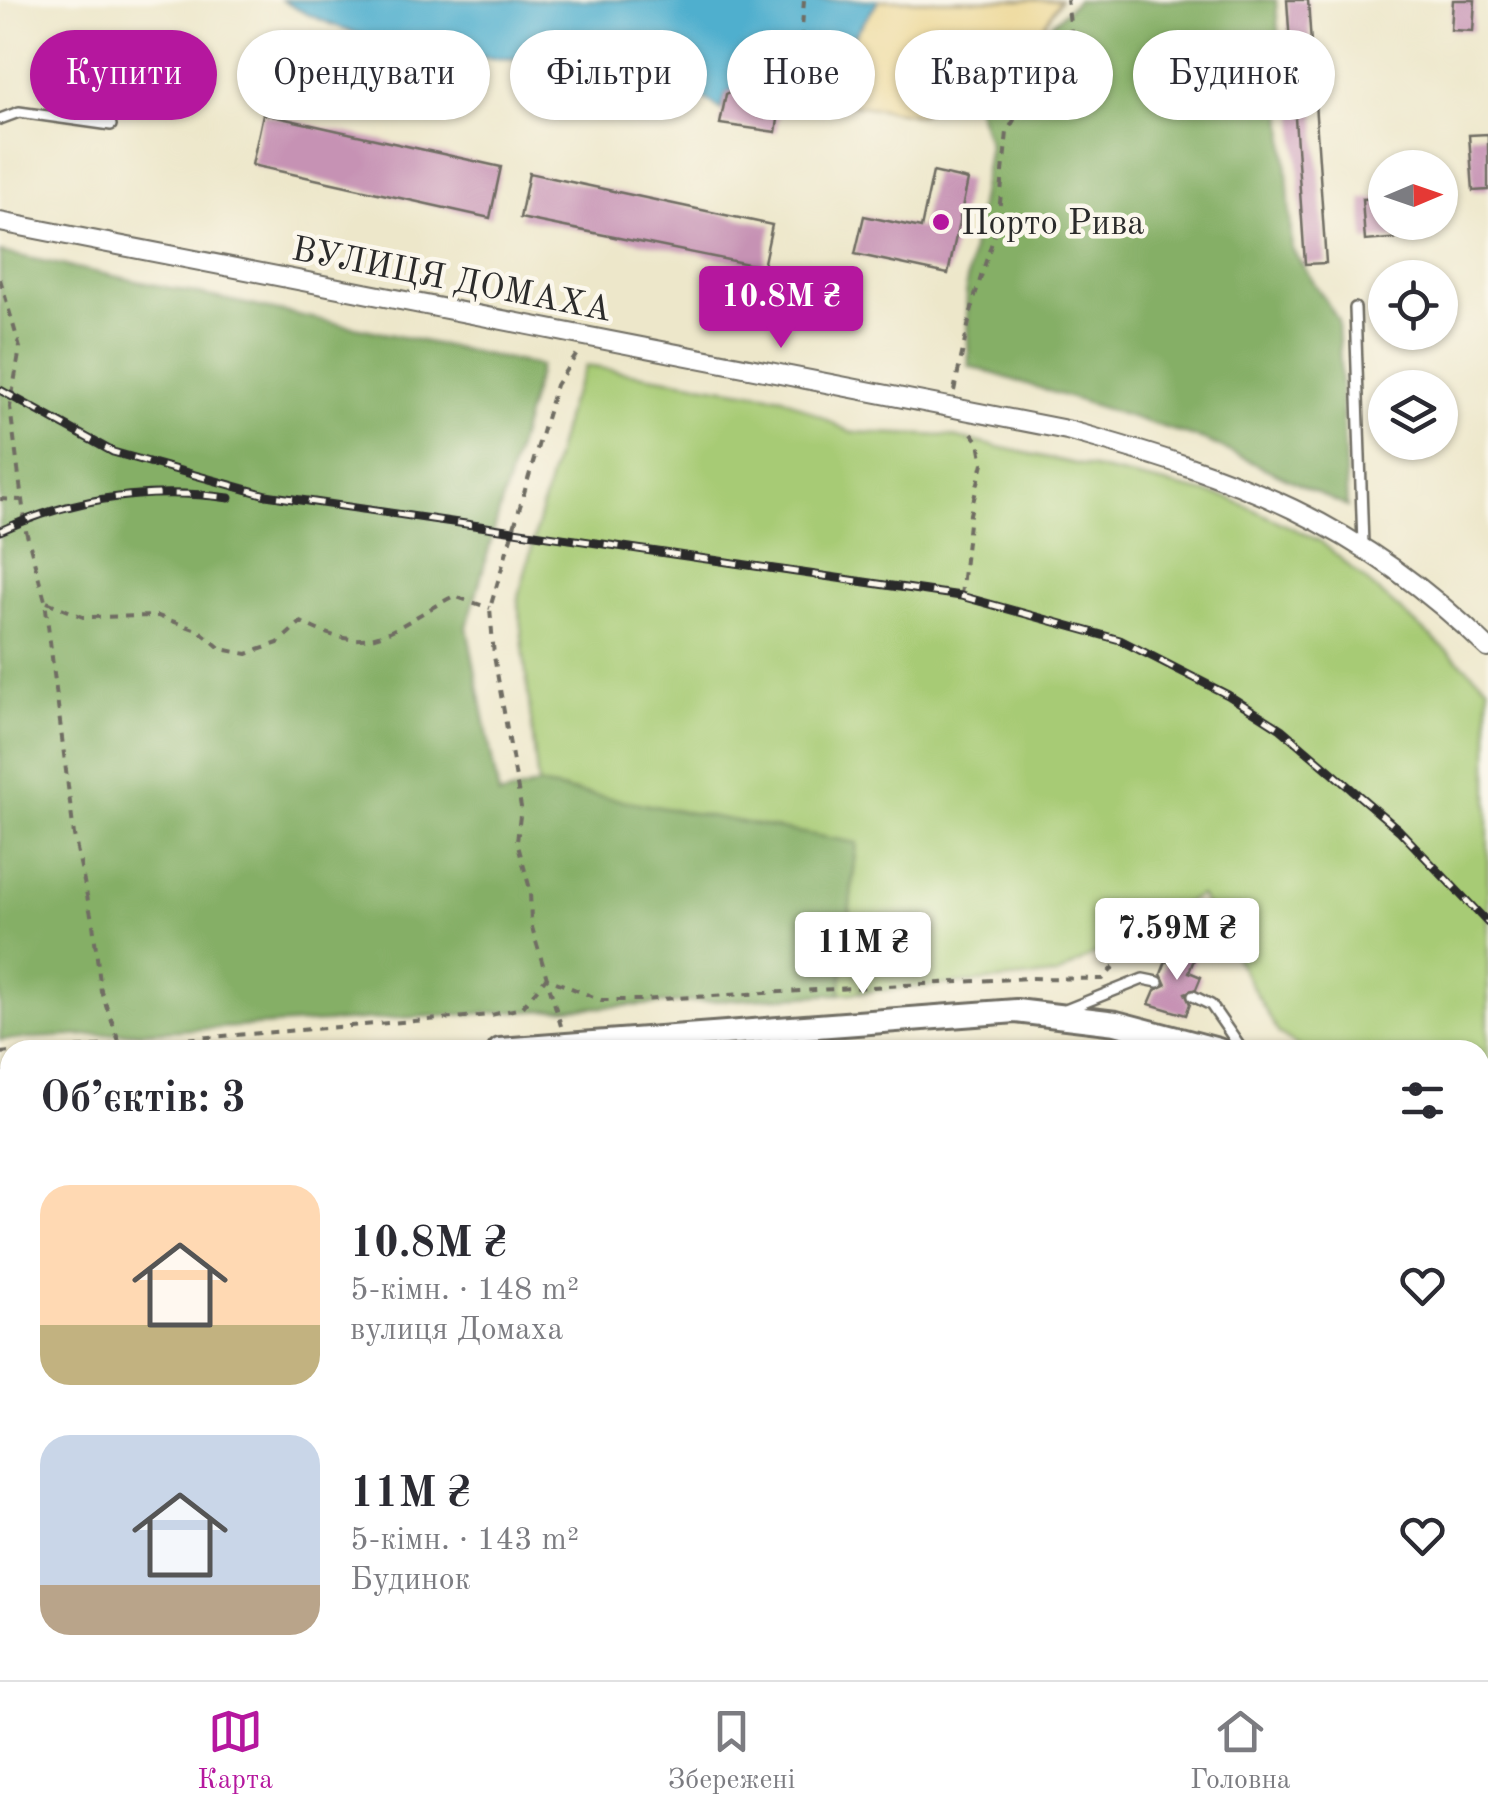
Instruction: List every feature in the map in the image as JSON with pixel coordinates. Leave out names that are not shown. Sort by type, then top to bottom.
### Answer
[{"type":"street","name":"ВУЛИЦЯ ДОМАХА","points":[[0,222],[1067,430],[1192,464],[1312,517],[1363,548],[1422,588],[1488,648]]},
{"type":"street","points":[[752,1040],[1016,1011],[1116,1023],[1180,1040]]},
{"type":"lane","points":[[0,119],[19,112],[111,125]]},
{"type":"lane","points":[[1355,308],[1363,548]]},
{"type":"lane","points":[[1057,1014],[1144,979],[1158,982]]},
{"type":"lane","points":[[1194,996],[1211,1005],[1235,1040]]},
{"type":"path","points":[[802,30],[804,0]]},
{"type":"path","points":[[961,596],[970,514],[983,463],[978,442],[950,408],[974,299],[998,223],[1007,132],[1028,96],[1073,47],[1066,0]]},
{"type":"path","points":[[0,279],[20,348],[10,407],[21,500],[45,601],[71,817],[93,924],[101,991],[119,1040]]},
{"type":"path","points":[[565,1040],[531,924],[530,889],[517,842],[521,806],[494,656],[490,608],[556,385],[589,339]]},
{"type":"path","points":[[0,498],[21,500]]},
{"type":"path","points":[[45,601],[83,617],[158,616],[200,631],[220,649],[247,654],[278,643],[301,622],[334,639],[375,641],[454,596],[490,608]]},
{"type":"path","points":[[546,978],[600,1000],[641,1000],[1029,978],[1103,979],[1114,967]]},
{"type":"path","points":[[133,1040],[491,1015],[521,1008],[546,978]]},
{"type":"green space","points":[[1077,0],[1276,0],[1278,30],[1133,30],[1133,120],[1284,120],[1292,249],[1338,320],[1347,507],[1207,441],[969,366],[966,286],[989,145],[981,120],[1113,120],[1113,30],[1046,30]]},
{"type":"green space","points":[[0,252],[540,366],[467,627],[499,796],[538,785],[857,843],[840,994],[0,1040]]},
{"type":"green space","points":[[586,366],[783,397],[850,432],[949,436],[1229,498],[1320,541],[1488,686],[1488,1040],[1288,1040],[1279,1034],[1200,895],[1057,975],[840,994],[857,844],[538,785],[518,600],[569,404]]},
{"type":"sand","points":[[879,0],[1060,0],[1041,30],[895,30],[895,111],[875,108],[875,30],[858,30]]},
{"type":"water","points":[[282,0],[879,0],[858,30],[727,30],[727,94],[721,110],[707,101],[707,30],[510,30],[510,59],[490,58],[490,30],[347,30]]},
{"type":"building","points":[[1287,0],[1308,0],[1310,30],[1289,30]]},
{"type":"building","points":[[1453,0],[1475,0],[1473,31],[1451,30]]},
{"type":"building","points":[[726,94],[727,120],[778,120],[776,132],[720,124]]},
{"type":"building","points":[[262,120],[290,120],[501,167],[490,218],[252,165]]},
{"type":"building","points":[[1295,120],[1316,120],[1326,263],[1305,264]]},
{"type":"building","points":[[1488,134],[1488,190],[1473,191],[1469,135]]},
{"type":"building","name":"Порто Рива","points":[[933,172],[968,180],[948,274],[855,254],[864,216],[921,228]]},
{"type":"building","points":[[529,173],[772,225],[763,267],[520,218]]},
{"type":"building","points":[[1362,199],[1368,199],[1368,240],[1377,240],[1365,241]]},
{"type":"building","points":[[1183,945],[1197,952],[1189,972],[1201,977],[1196,989],[1185,993],[1190,1004],[1186,1015],[1149,1004],[1155,990],[1166,985],[1161,974],[1166,961],[1175,964]]},
{"type":"railway","points":[[0,390],[113,452],[266,495],[961,596],[1120,640],[1228,695],[1281,729],[1399,830],[1488,923]]},
{"type":"railway","points":[[0,531],[55,510],[112,498],[170,494],[229,498]]},
{"type":"place","name":"Порто Рива","points":[[941,222]]}]
